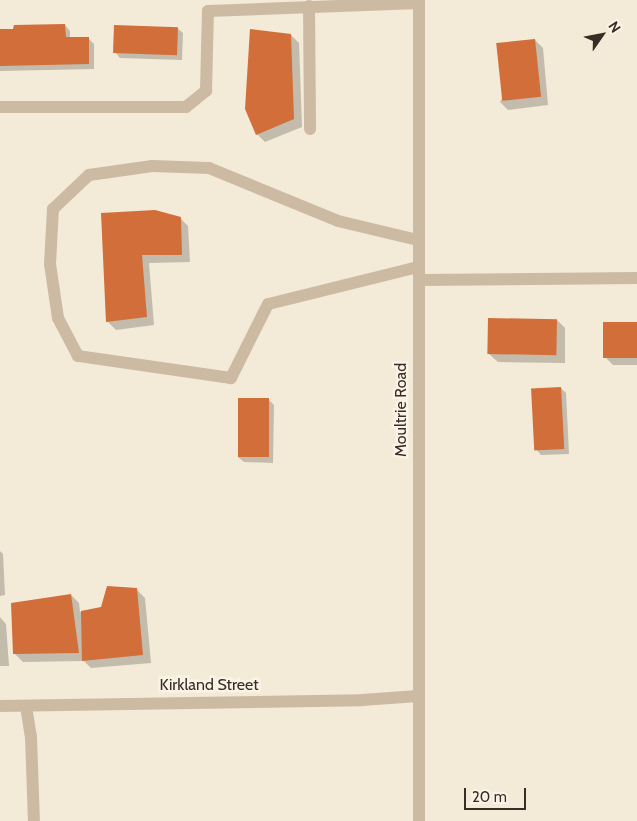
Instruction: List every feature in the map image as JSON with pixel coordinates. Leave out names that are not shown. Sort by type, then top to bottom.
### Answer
[{"type":"street","points":[[0,107],[186,107],[206,91],[208,11],[419,2]]},
{"type":"street","name":"Moultrie Road","points":[[419,2],[419,821]]},
{"type":"street","points":[[309,6],[310,129]]},
{"type":"street","points":[[418,240],[338,221],[209,168],[152,166],[89,175],[53,209],[50,264],[58,318],[78,356],[231,378],[268,304],[418,267]]},
{"type":"street","points":[[420,280],[637,278]]},
{"type":"street","name":"Kirkland Street","points":[[0,706],[26,706],[51,703],[362,700],[418,696]]},
{"type":"street","points":[[26,706],[32,737],[34,821]]},
{"type":"building","points":[[65,24],[66,37],[89,37],[89,64],[0,66],[0,29],[13,29],[14,25]]},
{"type":"building","points":[[114,25],[178,27],[177,55],[113,53]]},
{"type":"building","points":[[250,29],[291,34],[294,119],[256,135],[245,109]]},
{"type":"building","points":[[535,39],[541,97],[502,101],[496,43]]},
{"type":"building","points":[[155,210],[181,217],[182,255],[142,255],[147,317],[106,322],[101,213]]},
{"type":"building","points":[[488,318],[557,319],[556,355],[487,354]]},
{"type":"building","points":[[603,322],[637,322],[637,358],[603,358]]},
{"type":"building","points":[[561,387],[564,449],[534,450],[531,389]]},
{"type":"building","points":[[238,398],[269,398],[269,457],[238,457]]},
{"type":"building","points":[[107,586],[137,588],[143,655],[82,661],[81,611],[101,607]]},
{"type":"building","points":[[71,594],[79,653],[13,654],[11,603]]}]
